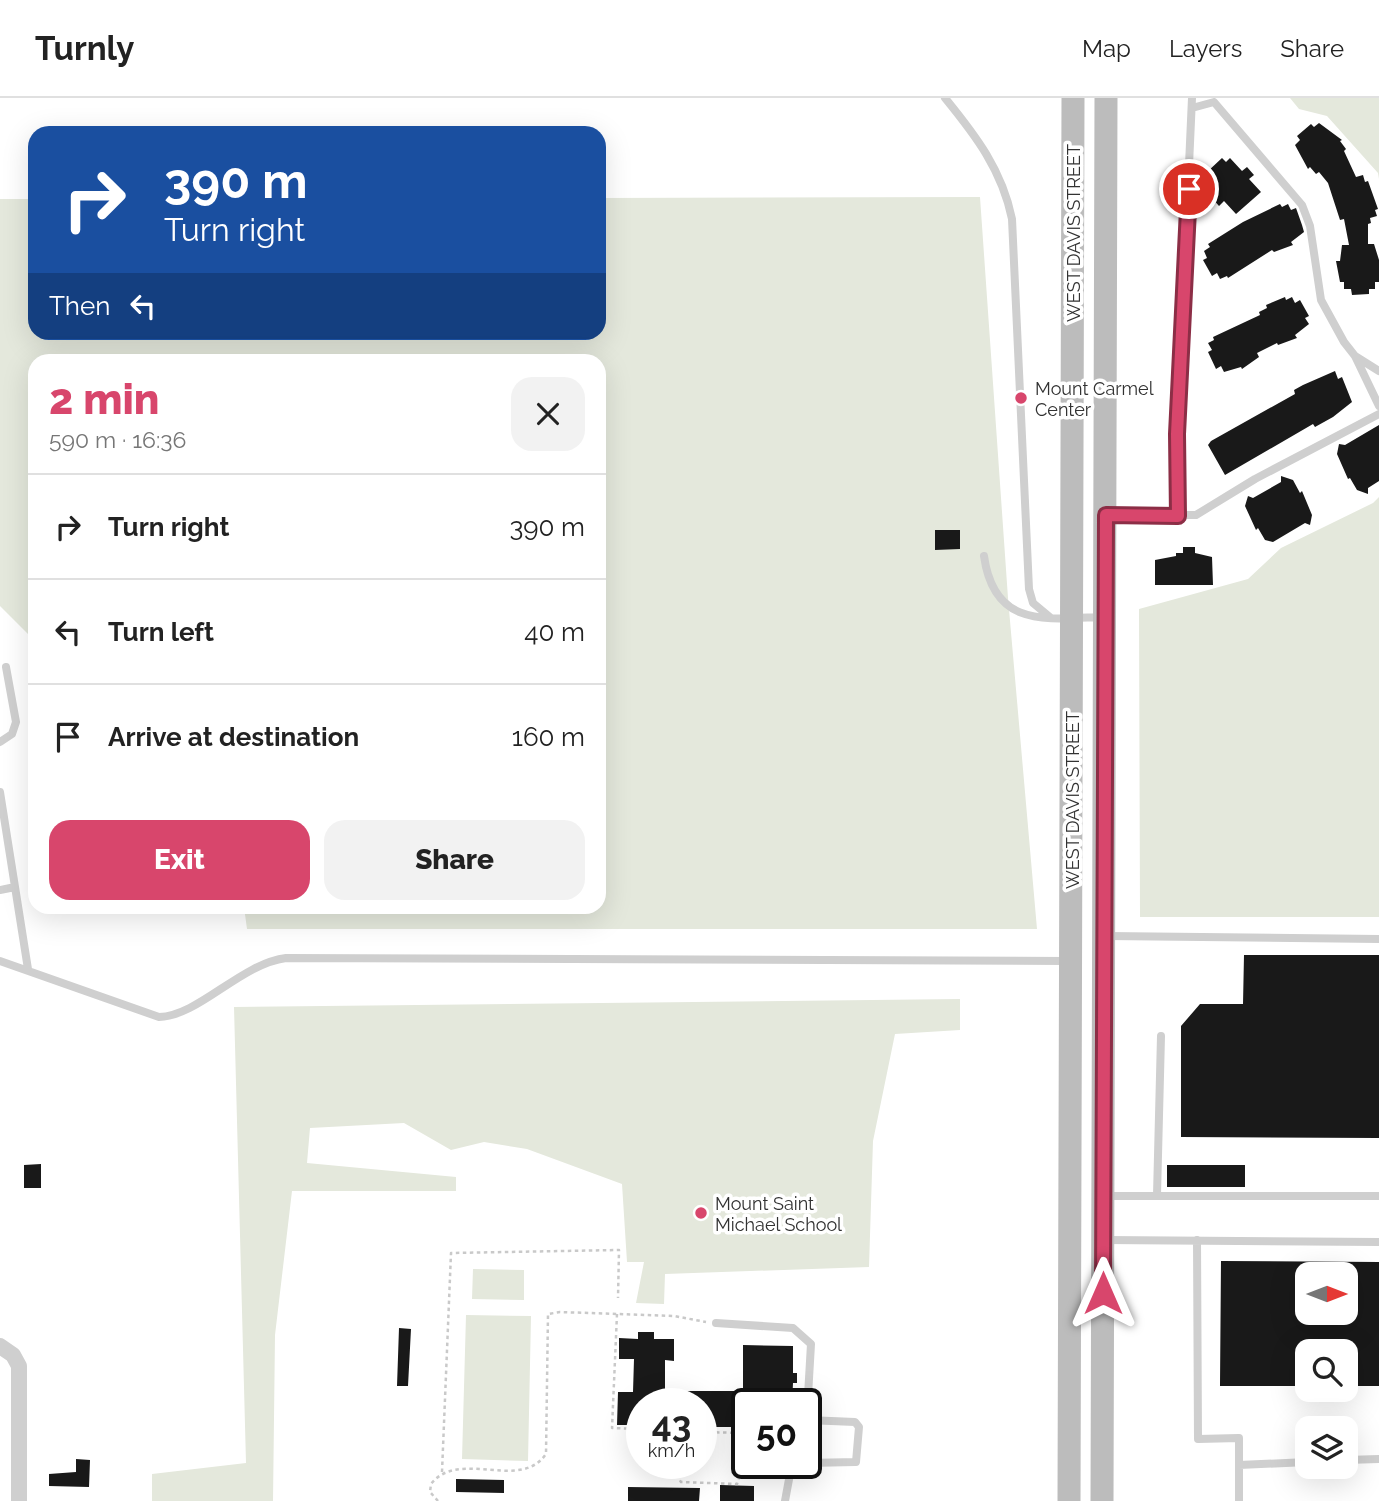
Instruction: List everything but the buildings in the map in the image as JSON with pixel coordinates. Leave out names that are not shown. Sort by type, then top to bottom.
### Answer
[{"type":"main road","name":"WEST DAVIS STREET","points":[[1069,1501],[1071,961],[1062,618],[1073,98]]},
{"type":"main road","name":"WEST DAVIS STREET","points":[[1102,1501],[1105,98]]},
{"type":"main road","points":[[1069,1455],[1102,1453]]},
{"type":"street","points":[[6,1350],[19,1366],[19,1501]]},
{"type":"lane","points":[[945,98],[990,157],[1008,196],[1012,219],[1029,589],[1033,603],[1062,618]]},
{"type":"lane","points":[[1178,516],[1177,434],[1192,98]]},
{"type":"lane","points":[[1192,108],[1214,103],[1301,205],[1310,226],[1321,300],[1355,356],[1379,407]]},
{"type":"lane","points":[[1355,356],[1379,371]]},
{"type":"lane","points":[[1106,515],[1196,515],[1255,479],[1379,414]]},
{"type":"lane","points":[[984,556],[987,579],[1000,599],[1021,615],[1105,617]]},
{"type":"lane","points":[[0,743],[12,734],[16,722],[6,667]]},
{"type":"lane","points":[[0,792],[28,969]]},
{"type":"lane","points":[[0,890],[15,887]]},
{"type":"lane","points":[[1104,936],[1379,939]]},
{"type":"lane","points":[[0,952],[3,961],[159,1017],[179,1013],[249,970],[286,958],[1071,961]]},
{"type":"lane","points":[[1157,1195],[1161,1036]]},
{"type":"lane","points":[[1103,1196],[1379,1196]]},
{"type":"lane","points":[[1103,1240],[1379,1242]]},
{"type":"lane","points":[[1197,1240],[1198,1438],[1238,1438],[1239,1501]]},
{"type":"lane","points":[[716,1323],[793,1328],[803,1334],[811,1344],[808,1388]]},
{"type":"lane","points":[[822,1421],[855,1422],[859,1427],[856,1462],[822,1463]]},
{"type":"lane","points":[[1358,1460],[1379,1459]]},
{"type":"lane","points":[[1239,1465],[1295,1463]]},
{"type":"lane","points":[[785,1501],[789,1479]]},
{"type":"path","points":[[442,1473],[451,1253],[618,1250],[618,1298]]},
{"type":"path","points":[[438,1501],[430,1492],[431,1483],[442,1473],[492,1469],[517,1472],[539,1465],[546,1454],[548,1314],[560,1312],[674,1316],[716,1323]]},
{"type":"path","points":[[617,1314],[612,1428],[626,1428]]},
{"type":"path","points":[[679,1479],[681,1482],[737,1484],[739,1479]]},
{"type":"shaded area","points":[[1290,98],[1379,98],[1379,179],[1378,173],[1327,116],[1299,109]]},
{"type":"shaded area","points":[[980,197],[1008,598],[1037,929],[247,929],[245,914],[606,914],[606,354],[28,354],[28,634],[0,606],[0,199],[28,199],[28,340],[606,340],[606,198]]},
{"type":"shaded area","points":[[1379,497],[1379,917],[1140,917],[1139,609],[1248,579],[1281,548],[1373,503]]},
{"type":"shaded area","points":[[960,999],[960,1030],[895,1034],[873,1141],[869,1267],[665,1274],[664,1304],[636,1303],[644,1262],[627,1262],[622,1184],[527,1149],[484,1142],[451,1150],[404,1123],[310,1128],[307,1163],[456,1177],[456,1191],[292,1191],[275,1335],[273,1501],[152,1501],[152,1474],[246,1463],[234,1007]]},
{"type":"shaded area","points":[[473,1269],[524,1270],[524,1300],[472,1299]]},
{"type":"shaded area","points":[[466,1315],[531,1316],[528,1461],[462,1459]]},
{"type":"place","name":"Mount Carmel Center","points":[[1021,398]]},
{"type":"place","name":"Mount Saint Michael School","points":[[701,1213]]},
{"type":"route","points":[[1103,1293],[1106,515],[1178,516],[1177,434],[1189,189]]}]
